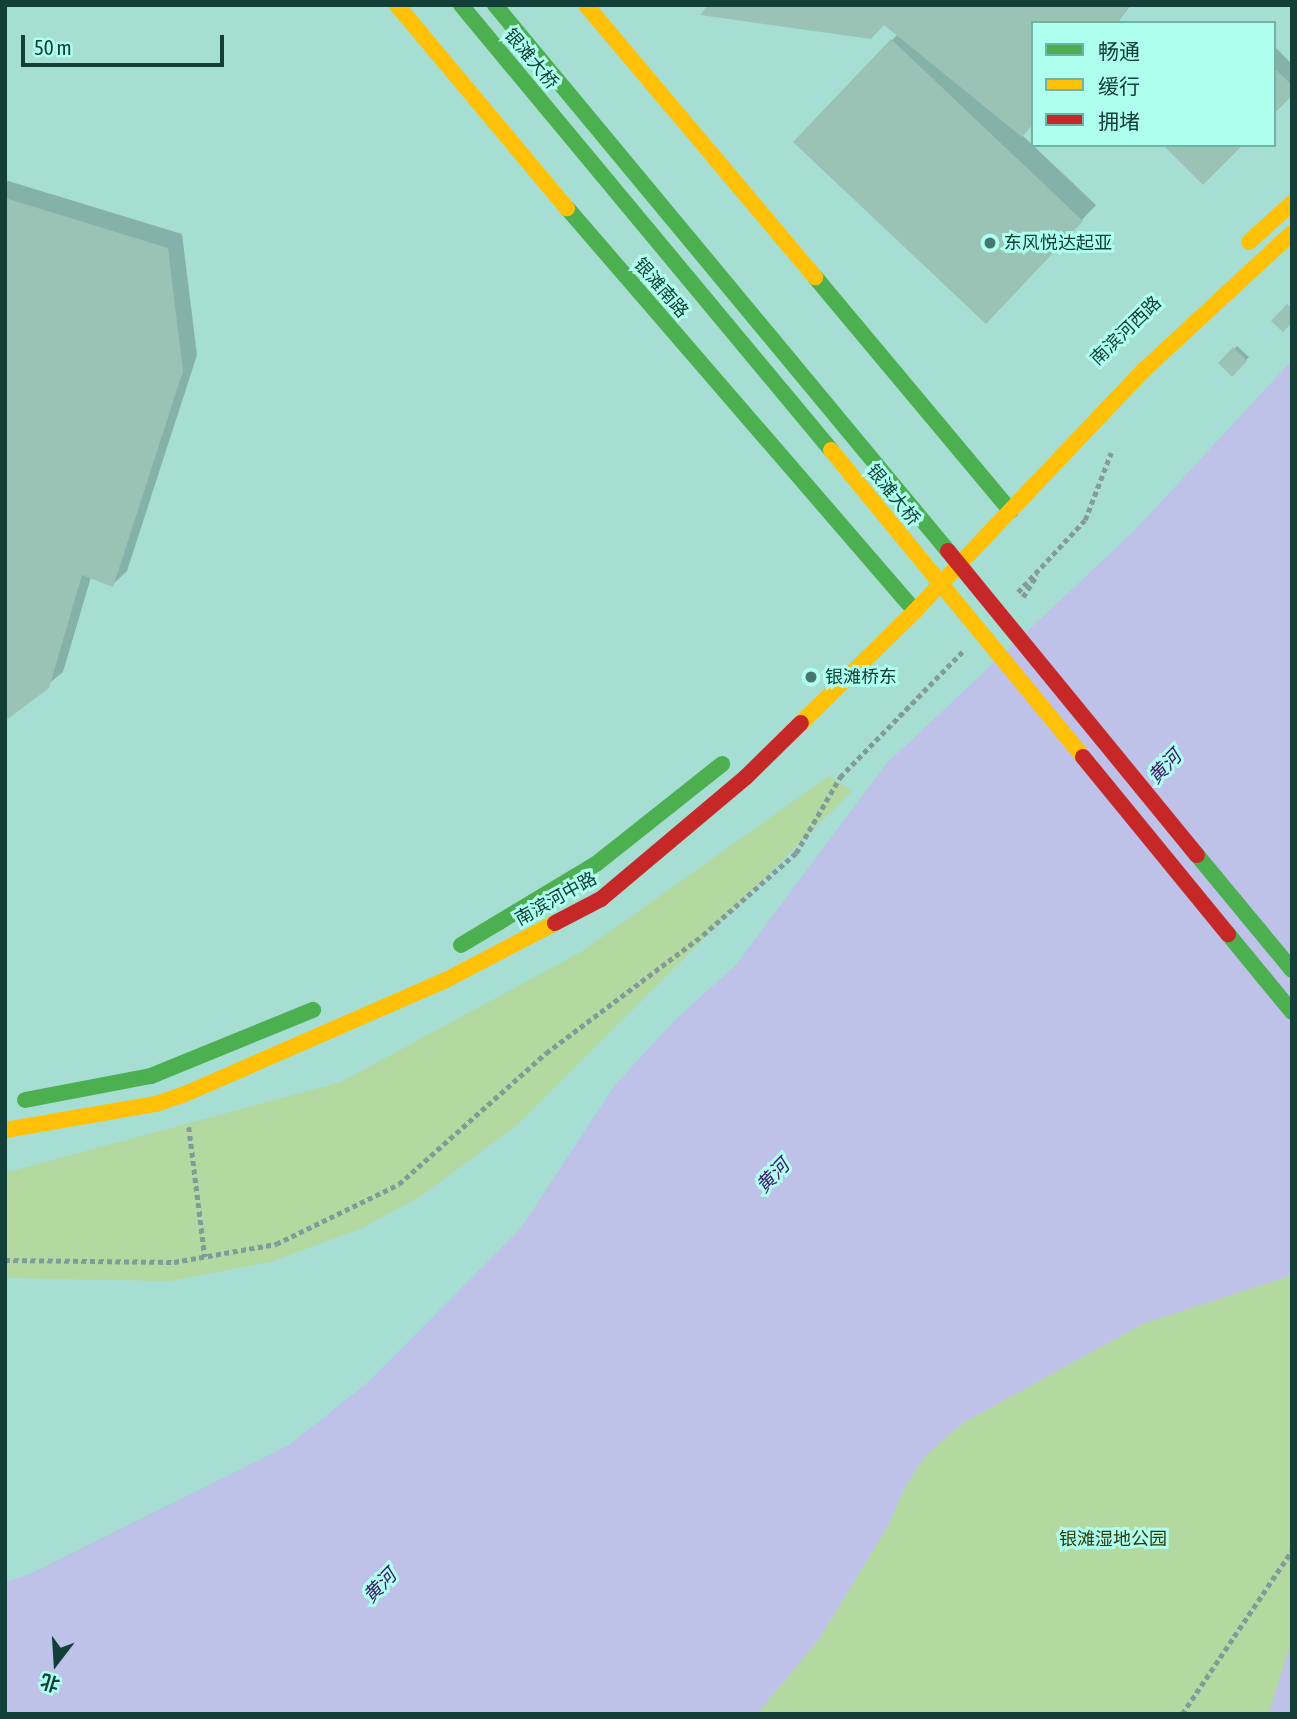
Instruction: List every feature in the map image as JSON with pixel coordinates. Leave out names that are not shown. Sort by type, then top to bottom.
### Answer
[{"type":"main road","name":"银滩南路","points":[[397,5],[481,108],[903,590],[915,611]]},
{"type":"main road","name":"银滩大桥","points":[[461,5],[731,328],[1292,1012]]},
{"type":"main road","name":"银滩大桥","points":[[495,5],[1292,970]]},
{"type":"main road","points":[[586,5],[1011,511],[1145,369],[1292,233]]},
{"type":"main road","points":[[1241,249],[1292,202]]},
{"type":"main road","name":"南滨河中路","points":[[5,1130],[156,1104],[185,1094],[444,981],[601,899],[746,777],[915,611],[1011,511]]},
{"type":"main road","points":[[903,590],[956,534]]},
{"type":"main road","name":"南滨河中路","points":[[446,954],[596,864],[730,758]]},
{"type":"main road","points":[[5,1104],[150,1076],[331,1003]]},
{"type":"path","points":[[1017,593],[1085,520],[1115,444]]},
{"type":"path","points":[[1006,622],[1045,563]]},
{"type":"path","points":[[5,1260],[174,1262],[276,1244],[399,1184],[546,1053],[703,935],[796,853],[840,777],[969,644]]},
{"type":"path","points":[[185,1094],[205,1257]]},
{"type":"path","points":[[1182,1714],[1292,1550]]},
{"type":"green space","points":[[829,776],[852,791],[518,1124],[421,1196],[360,1229],[270,1262],[170,1281],[5,1278],[5,1173],[341,1082],[581,952]]},
{"type":"green space","name":"银滩湿地公园","points":[[1292,1275],[1292,1714],[757,1714],[819,1639],[888,1526],[904,1489],[926,1454],[963,1423],[1142,1324]]},
{"type":"water","name":"黄河","points":[[1292,360],[1292,1275],[1142,1324],[963,1423],[926,1455],[904,1489],[888,1526],[819,1639],[757,1714],[5,1714],[5,1582],[30,1574],[289,1445],[367,1383],[521,1228],[615,1085],[674,1021],[736,965],[886,764],[1134,531]]},
{"type":"water","points":[[1292,1644],[1292,1714],[1269,1714],[1289,1648]]},
{"type":"building","points":[[708,5],[1131,5],[1118,21],[1031,21],[1031,126],[1022,137],[884,25],[871,39],[700,15]]},
{"type":"building","points":[[891,39],[1083,221],[986,324],[793,142]]},
{"type":"building","points":[[1276,70],[1292,85],[1292,96],[1276,112]]},
{"type":"building","points":[[1165,147],[1241,147],[1203,185]]},
{"type":"building","points":[[5,198],[168,248],[183,371],[113,587],[82,575],[49,688],[5,721]]},
{"type":"building","points":[[1287,304],[1292,308],[1292,323],[1283,332],[1271,321]]},
{"type":"building","points":[[1233,347],[1247,361],[1232,377],[1218,363]]},
{"type":"traffic: fast","points":[[461,5],[831,450]]},
{"type":"traffic: fast","points":[[495,5],[948,551]]},
{"type":"traffic: fast","points":[[567,208],[915,611]]},
{"type":"traffic: fast","points":[[815,277],[1011,511]]},
{"type":"traffic: fast","points":[[461,945],[596,864],[722,764]]},
{"type":"traffic: fast","points":[[1197,855],[1292,970]]},
{"type":"traffic: fast","points":[[1228,934],[1292,1012]]},
{"type":"traffic: fast","points":[[25,1100],[151,1076],[313,1010]]},
{"type":"traffic: slow","points":[[397,5],[567,208]]},
{"type":"traffic: slow","points":[[586,5],[815,277]]},
{"type":"traffic: slow","points":[[1249,242],[1292,203]]},
{"type":"traffic: slow","points":[[801,723],[915,611],[1145,369],[1292,233]]},
{"type":"traffic: slow","points":[[831,450],[1083,757]]},
{"type":"traffic: slow","points":[[5,1130],[156,1104],[185,1094],[444,981],[555,923]]},
{"type":"traffic: jam","points":[[948,551],[1197,855]]},
{"type":"traffic: jam","points":[[555,923],[601,899],[746,777],[801,723]]},
{"type":"traffic: jam","points":[[1083,757],[1228,934]]},
{"type":"place","name":"东风悦达起亚","points":[[990,243]]},
{"type":"place","name":"银滩桥东","points":[[811,677]]}]
